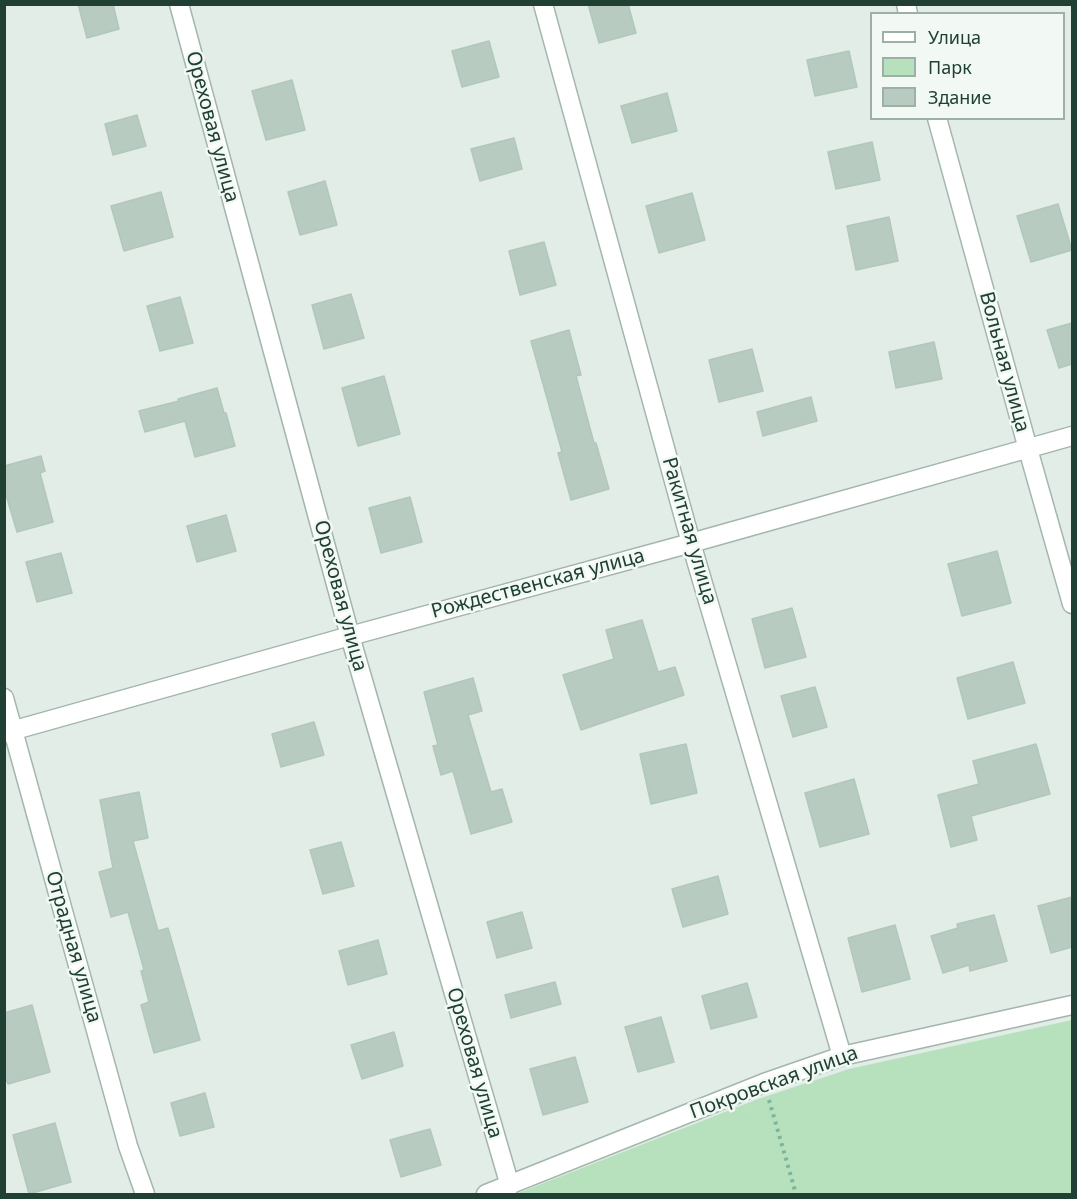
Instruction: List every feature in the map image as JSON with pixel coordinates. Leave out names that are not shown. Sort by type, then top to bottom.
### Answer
[{"type":"street","name":"Ореховая улица","points":[[179,4],[350,636],[510,1186]]},
{"type":"street","name":"Ракитная улица","points":[[543,4],[691,543],[842,1056]]},
{"type":"street","name":"Вольная улица","points":[[938,120],[1072,604]]},
{"type":"street","name":"Рождественская улица","points":[[9,732],[1072,436]]},
{"type":"street","name":"Отрадная улица","points":[[4,698],[9,732],[128,1146],[145,1194]]},
{"type":"street","name":"Покровская улица","points":[[486,1194],[764,1083],[842,1056],[1072,1005]]},
{"type":"path","points":[[764,1083],[796,1194]]},
{"type":"green space","points":[[1072,1020],[1072,1194],[516,1194],[758,1099],[849,1069]]},
{"type":"building","points":[[78,4],[113,4],[119,29],[87,38]]},
{"type":"building","points":[[588,4],[628,4],[636,33],[599,43]]},
{"type":"building","points":[[489,41],[499,77],[462,87],[452,51]]},
{"type":"building","points":[[849,51],[857,87],[815,96],[807,60]]},
{"type":"building","points":[[292,80],[305,130],[266,140],[252,91]]},
{"type":"building","points":[[667,93],[677,131],[632,143],[621,106]]},
{"type":"building","points":[[137,115],[146,146],[113,155],[105,124]]},
{"type":"building","points":[[514,138],[522,169],[480,181],[471,149]]},
{"type":"building","points":[[872,142],[880,180],[836,189],[828,152]]},
{"type":"building","points":[[325,181],[337,225],[300,235],[288,192]]},
{"type":"building","points":[[161,192],[173,237],[124,251],[111,206]]},
{"type":"building","points":[[692,193],[705,240],[659,253],[646,206]]},
{"type":"building","points":[[1058,204],[1072,250],[1031,262],[1017,216]]},
{"type":"building","points":[[889,217],[898,261],[856,270],[847,226]]},
{"type":"building","points":[[544,242],[556,285],[520,295],[509,251]]},
{"type":"building","points":[[351,294],[364,338],[324,349],[312,305]]},
{"type":"building","points":[[180,297],[193,343],[160,351],[147,306]]},
{"type":"building","points":[[1072,323],[1072,364],[1059,368],[1047,330]]},
{"type":"building","points":[[569,330],[581,375],[576,376],[609,489],[571,500],[558,453],[562,452],[531,341]]},
{"type":"building","points":[[934,342],[942,379],[896,388],[889,352]]},
{"type":"building","points":[[752,349],[763,391],[719,402],[709,360]]},
{"type":"building","points":[[384,376],[400,434],[358,446],[342,388]]},
{"type":"building","points":[[217,388],[235,446],[195,457],[185,421],[145,432],[139,411]]},
{"type":"building","points":[[811,397],[817,421],[763,436],[757,412]]},
{"type":"building","points":[[41,456],[45,471],[40,473],[53,522],[17,532],[4,488],[4,466]]},
{"type":"building","points":[[410,497],[422,542],[381,553],[369,508]]},
{"type":"building","points":[[226,515],[236,551],[197,562],[187,526]]},
{"type":"building","points":[[997,551],[1011,603],[962,616],[948,564]]},
{"type":"building","points":[[61,553],[72,593],[37,602],[26,562]]},
{"type":"building","points":[[792,608],[806,657],[765,668],[752,619]]},
{"type":"building","points":[[642,620],[658,672],[675,667],[684,695],[581,730],[563,675],[614,659],[606,630]]},
{"type":"building","points":[[1013,662],[1025,703],[968,719],[957,678]]},
{"type":"building","points":[[473,678],[482,711],[468,715],[491,792],[502,789],[512,822],[471,834],[453,771],[441,775],[433,746],[438,745],[424,692]]},
{"type":"building","points":[[815,687],[827,727],[793,737],[781,696]]},
{"type":"building","points":[[314,722],[324,755],[281,767],[272,734]]},
{"type":"building","points":[[686,744],[697,793],[651,804],[640,754]]},
{"type":"building","points":[[1036,744],[1050,794],[971,816],[977,840],[951,847],[938,795],[979,784],[973,761]]},
{"type":"building","points":[[854,779],[869,834],[820,847],[805,793]]},
{"type":"building","points":[[139,792],[148,838],[133,841],[158,931],[168,928],[200,1040],[154,1053],[141,1005],[149,1002],[141,971],[144,970],[128,912],[111,917],[99,872],[113,868],[100,800]]},
{"type":"building","points":[[341,842],[354,886],[323,894],[310,850]]},
{"type":"building","points":[[718,876],[728,914],[683,927],[672,889]]},
{"type":"building","points":[[1072,897],[1072,947],[1051,953],[1038,906]]},
{"type":"building","points":[[522,912],[532,948],[497,958],[487,922]]},
{"type":"building","points":[[994,915],[1007,961],[970,971],[969,965],[943,973],[931,936],[958,928],[957,924]]},
{"type":"building","points":[[895,925],[910,979],[862,992],[848,938]]},
{"type":"building","points":[[378,940],[387,974],[348,985],[339,951]]},
{"type":"building","points":[[555,982],[561,1004],[511,1018],[505,995]]},
{"type":"building","points":[[747,983],[757,1017],[711,1029],[702,996]]},
{"type":"building","points":[[32,1005],[50,1072],[8,1084],[4,1073],[4,1013]]},
{"type":"building","points":[[661,1017],[674,1062],[638,1072],[625,1027]]},
{"type":"building","points":[[394,1032],[403,1066],[362,1079],[351,1045]]},
{"type":"building","points":[[575,1057],[588,1102],[543,1115],[530,1069]]},
{"type":"building","points":[[205,1093],[214,1127],[180,1136],[171,1103]]},
{"type":"building","points":[[55,1123],[71,1182],[29,1194],[13,1135]]},
{"type":"building","points":[[430,1129],[441,1165],[401,1177],[390,1140]]}]
